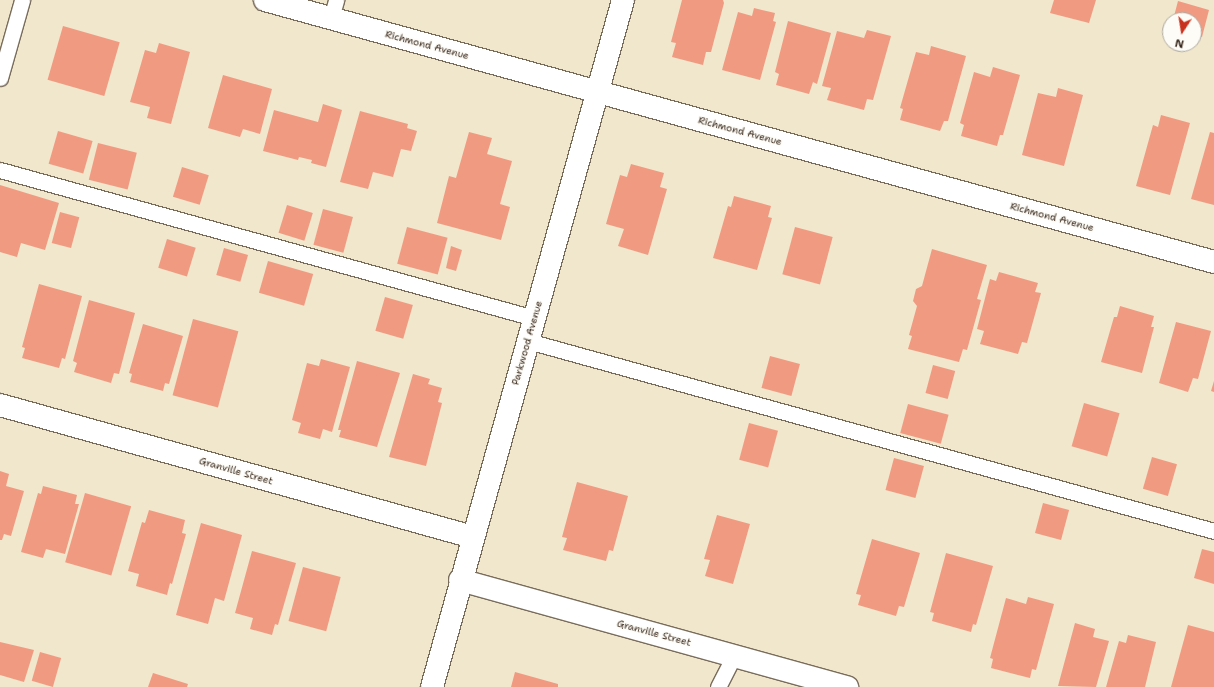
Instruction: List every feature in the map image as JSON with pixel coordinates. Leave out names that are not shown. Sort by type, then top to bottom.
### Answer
[{"type":"street","name":"Richmond Avenue","points":[[265,0],[334,9],[599,92],[1214,262]]},
{"type":"street","name":"Parkwood Avenue","points":[[432,687],[460,580],[599,92],[623,0]]},
{"type":"street","name":"Granville Street","points":[[0,405],[472,537]]},
{"type":"street","name":"Granville Street","points":[[460,580],[847,687]]},
{"type":"lane","points":[[0,78],[22,0]]},
{"type":"lane","points":[[0,170],[534,318]]},
{"type":"lane","points":[[528,341],[1214,531]]},
{"type":"lane","points":[[718,687],[734,656]]},
{"type":"building","points":[[682,0],[723,0],[724,3],[711,52],[706,52],[703,65],[672,57],[676,43],[671,42]]},
{"type":"building","points":[[1054,0],[1096,0],[1089,23],[1050,13]]},
{"type":"building","points":[[1178,1],[1209,10],[1202,37],[1202,12],[1175,12]]},
{"type":"building","points":[[754,8],[775,13],[773,21],[776,22],[760,80],[722,70],[738,12],[752,16]]},
{"type":"building","points":[[788,21],[831,33],[817,84],[813,82],[809,94],[776,85],[779,74],[775,72]]},
{"type":"building","points":[[63,26],[120,42],[104,96],[48,80]]},
{"type":"building","points":[[867,30],[891,36],[873,100],[867,99],[864,110],[827,100],[831,88],[822,86],[837,31],[864,38]]},
{"type":"building","points":[[159,43],[190,52],[171,124],[147,118],[150,107],[130,102],[145,50],[156,53]]},
{"type":"building","points":[[931,46],[966,56],[948,121],[944,121],[940,131],[900,120],[903,109],[900,108],[916,52],[929,55]]},
{"type":"building","points":[[993,67],[1020,75],[1003,135],[1000,135],[997,146],[961,136],[964,125],[960,123],[974,72],[990,77]]},
{"type":"building","points":[[223,75],[272,89],[260,134],[243,129],[240,137],[208,128]]},
{"type":"building","points":[[1058,88],[1083,95],[1064,166],[1022,155],[1038,93],[1056,97]]},
{"type":"building","points":[[323,104],[342,110],[326,167],[311,163],[312,160],[299,157],[298,160],[263,151],[274,110],[318,122]]},
{"type":"building","points":[[360,111],[408,124],[407,128],[417,131],[411,151],[401,149],[393,177],[373,172],[368,189],[340,182]]},
{"type":"building","points":[[1161,115],[1190,123],[1170,195],[1136,186],[1153,125],[1158,127]]},
{"type":"building","points":[[58,131],[93,141],[83,174],[49,164]]},
{"type":"building","points":[[469,132],[492,138],[487,154],[512,161],[500,204],[510,207],[501,240],[437,223],[449,176],[456,178]]},
{"type":"building","points":[[1210,132],[1214,133],[1214,205],[1191,199]]},
{"type":"building","points":[[98,143],[137,153],[128,190],[89,180]]},
{"type":"building","points":[[631,164],[664,173],[660,187],[667,189],[648,255],[618,246],[624,229],[606,224],[620,175],[627,177]]},
{"type":"building","points":[[182,167],[209,175],[200,205],[173,197]]},
{"type":"building","points":[[0,185],[59,203],[45,250],[21,243],[17,257],[0,252]]},
{"type":"building","points":[[734,196],[771,206],[768,217],[772,218],[757,270],[713,258],[728,206],[731,207]]},
{"type":"building","points":[[287,205],[313,213],[304,241],[279,233]]},
{"type":"building","points":[[323,209],[353,217],[343,253],[313,245]]},
{"type":"building","points":[[60,212],[79,217],[71,248],[52,243]]},
{"type":"building","points":[[407,227],[448,238],[438,275],[397,264]]},
{"type":"building","points":[[795,227],[833,237],[820,284],[782,274]]},
{"type":"building","points":[[167,239],[196,248],[187,276],[158,268]]},
{"type":"building","points":[[451,246],[462,250],[456,271],[446,268]]},
{"type":"building","points":[[224,248],[248,255],[240,282],[216,275]]},
{"type":"building","points":[[932,249],[987,265],[977,299],[981,300],[967,350],[963,349],[959,362],[908,349],[912,336],[909,335],[917,306],[913,301],[916,289],[922,286]]},
{"type":"building","points":[[268,261],[313,274],[304,306],[259,293]]},
{"type":"building","points":[[999,272],[1038,283],[1035,292],[1041,293],[1027,343],[1022,342],[1018,354],[980,344],[984,331],[977,329],[990,279],[996,281]]},
{"type":"building","points":[[39,284],[82,296],[65,359],[62,358],[59,368],[22,358],[25,348],[22,347]]},
{"type":"building","points":[[385,297],[413,305],[403,339],[375,331]]},
{"type":"building","points":[[89,300],[135,313],[119,374],[114,373],[111,383],[74,372],[77,363],[73,361]]},
{"type":"building","points":[[1120,306],[1154,316],[1151,327],[1154,327],[1142,373],[1101,362],[1114,317],[1117,317]]},
{"type":"building","points":[[193,319],[238,331],[218,407],[173,395]]},
{"type":"building","points":[[1176,322],[1211,331],[1198,379],[1193,378],[1188,392],[1159,383]]},
{"type":"building","points":[[143,324],[183,336],[169,384],[165,383],[163,391],[130,382],[132,374],[129,373]]},
{"type":"building","points":[[770,356],[800,364],[791,396],[761,388]]},
{"type":"building","points":[[321,359],[350,367],[332,432],[323,429],[320,439],[298,433],[301,423],[292,420],[307,363],[319,366]]},
{"type":"building","points":[[357,361],[400,373],[377,447],[339,437],[341,430],[338,430]]},
{"type":"building","points":[[933,365],[955,371],[948,399],[925,393]]},
{"type":"building","points":[[413,374],[430,379],[428,384],[442,388],[438,402],[442,403],[426,466],[389,457]]},
{"type":"building","points":[[1214,381],[1214,392],[1211,391]]},
{"type":"building","points":[[1084,403],[1120,413],[1107,456],[1072,446]]},
{"type":"building","points":[[908,404],[949,415],[941,444],[900,433]]},
{"type":"building","points":[[749,423],[778,431],[768,467],[739,460]]},
{"type":"building","points":[[1152,457],[1177,464],[1168,496],[1143,489]]},
{"type":"building","points":[[894,458],[924,466],[915,498],[885,490]]},
{"type":"building","points":[[0,471],[9,474],[6,486],[24,491],[11,536],[4,534],[2,540],[0,540]]},
{"type":"building","points":[[577,482],[628,496],[613,551],[609,550],[606,561],[563,550],[567,538],[562,537]]},
{"type":"building","points":[[43,486],[77,495],[75,504],[79,504],[65,554],[46,549],[43,558],[21,552],[38,493],[41,494]]},
{"type":"building","points":[[85,493],[131,506],[111,575],[65,562]]},
{"type":"building","points":[[1043,503],[1069,510],[1061,540],[1035,533]]},
{"type":"building","points":[[149,510],[185,520],[182,533],[186,534],[172,584],[170,583],[167,595],[136,586],[139,574],[128,571],[142,522],[145,523]]},
{"type":"building","points":[[717,515],[750,524],[733,584],[705,576],[710,560],[704,559]]},
{"type":"building","points":[[201,523],[242,535],[224,601],[215,598],[208,624],[176,615]]},
{"type":"building","points":[[872,539],[920,553],[904,607],[899,606],[896,616],[858,605],[861,595],[856,594]]},
{"type":"building","points":[[1202,549],[1214,552],[1214,584],[1194,578]]},
{"type":"building","points":[[252,551],[296,563],[278,625],[275,624],[272,635],[250,629],[253,618],[235,613]]},
{"type":"building","points":[[946,553],[993,566],[976,625],[973,624],[971,632],[932,621],[934,613],[930,612]]},
{"type":"building","points":[[303,567],[341,577],[326,631],[289,621]]},
{"type":"building","points":[[1028,597],[1054,604],[1036,670],[1032,669],[1030,678],[991,668],[993,659],[990,658],[1006,598],[1026,604]]},
{"type":"building","points":[[1075,623],[1095,629],[1093,637],[1109,641],[1096,687],[1058,686]]},
{"type":"building","points":[[1188,625],[1214,632],[1214,687],[1171,687]]},
{"type":"building","points":[[1128,635],[1156,642],[1145,687],[1106,687],[1119,641],[1126,643]]},
{"type":"building","points":[[0,642],[34,650],[24,682],[0,675]]},
{"type":"building","points":[[40,652],[61,658],[53,687],[32,681]]},
{"type":"building","points":[[515,672],[558,684],[558,687],[511,687]]},
{"type":"building","points":[[153,673],[188,684],[187,687],[148,687]]}]
